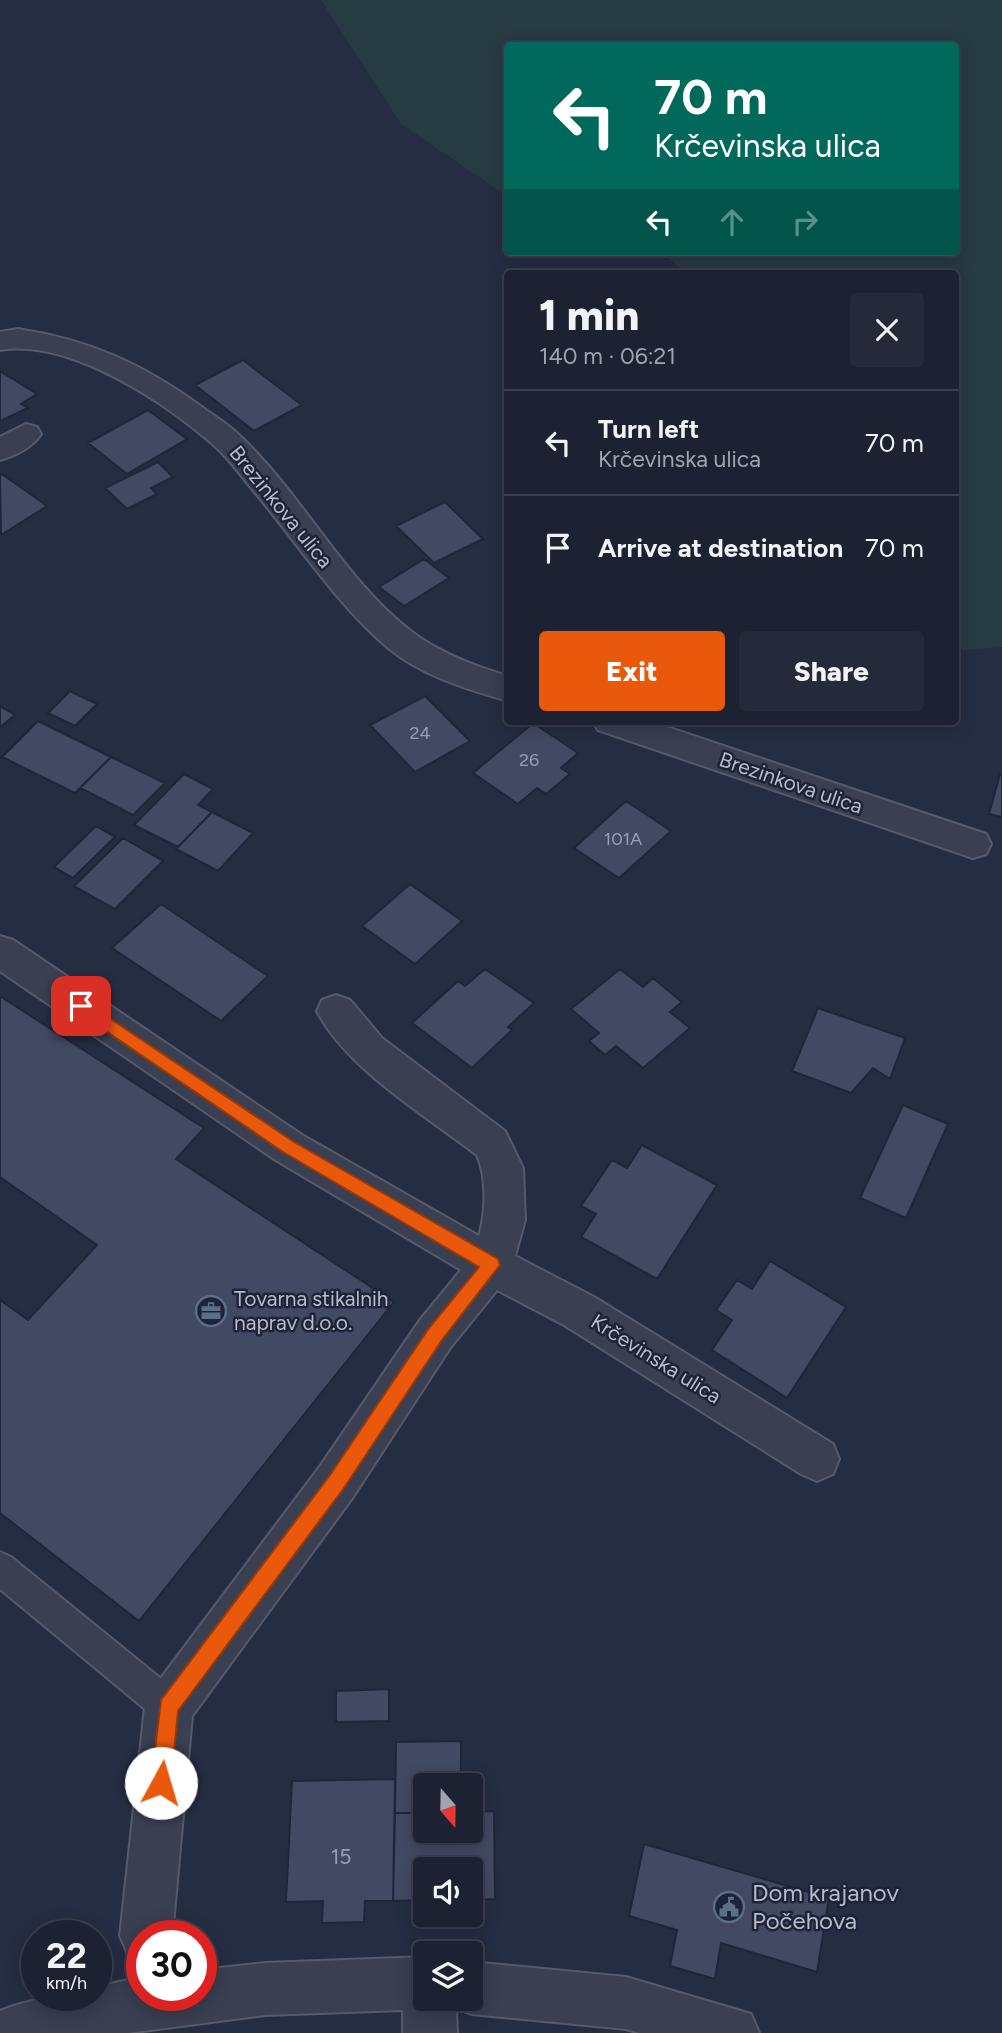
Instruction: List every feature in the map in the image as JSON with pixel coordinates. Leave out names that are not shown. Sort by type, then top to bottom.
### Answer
[{"type":"street","name":"Brezinkova ulica","points":[[0,341],[29,340],[89,354],[122,369],[171,399],[229,442],[293,517],[343,584],[400,640],[457,673],[504,688]]},
{"type":"street","points":[[0,450],[26,434]]},
{"type":"street","name":"Brezinkova ulica","points":[[622,725],[973,844]]},
{"type":"street","name":"Krčevinska ulica","points":[[0,951],[289,1147],[491,1265],[579,1311],[817,1459]]},
{"type":"street","points":[[148,1920],[169,1707],[337,1482],[435,1334],[491,1265],[505,1220],[503,1168],[491,1143],[368,1051],[336,1011]]},
{"type":"street","points":[[217,1993],[413,1983]]},
{"type":"street","points":[[483,1989],[626,2003],[732,2033]]},
{"type":"street","points":[[11,2033],[126,2004]]},
{"type":"street","points":[[429,2011],[430,2033]]},
{"type":"lane","points":[[0,1568],[169,1707]]},
{"type":"shaded area","points":[[321,0],[1002,0],[1002,647],[959,651],[959,270],[682,270],[663,256],[959,256],[959,42],[504,42],[504,194],[401,124]]},
{"type":"building","points":[[243,360],[302,405],[254,431],[195,385]]},
{"type":"building","points":[[0,371],[37,394],[21,404],[28,408],[0,421]]},
{"type":"building","points":[[148,410],[187,439],[127,474],[88,443]]},
{"type":"building","points":[[158,462],[173,477],[151,488],[157,494],[127,509],[105,488]]},
{"type":"building","points":[[2,474],[47,506],[1,535],[0,476]]},
{"type":"building","points":[[445,502],[483,539],[434,563],[396,526]]},
{"type":"building","points":[[424,559],[449,578],[404,606],[379,587]]},
{"type":"building","points":[[70,691],[97,704],[75,726],[48,713]]},
{"type":"building","points":[[425,696],[470,741],[415,772],[370,725]]},
{"type":"building","points":[[0,706],[15,715],[0,727]]},
{"type":"building","points":[[38,721],[111,757],[75,793],[2,757]]},
{"type":"building","points":[[531,725],[536,725],[578,753],[561,768],[570,774],[546,794],[537,788],[518,804],[473,773]]},
{"type":"building","points":[[111,757],[165,783],[133,815],[80,788]]},
{"type":"building","points":[[184,774],[213,789],[198,805],[212,812],[178,847],[134,825]]},
{"type":"building","points":[[1000,774],[1002,775],[1002,817],[989,814]]},
{"type":"building","points":[[626,801],[671,831],[619,878],[574,848]]},
{"type":"building","points":[[212,812],[253,833],[218,871],[176,849]]},
{"type":"building","points":[[96,826],[115,837],[73,878],[54,867]]},
{"type":"building","points":[[123,838],[163,861],[115,909],[74,886]]},
{"type":"building","points":[[410,884],[462,921],[415,964],[362,926]]},
{"type":"building","points":[[161,904],[268,976],[221,1021],[112,948]]},
{"type":"building","points":[[485,969],[534,1003],[508,1027],[512,1030],[472,1068],[412,1023],[458,981],[465,986]]},
{"type":"building","points":[[620,969],[643,987],[653,978],[682,1002],[670,1012],[690,1028],[643,1068],[616,1046],[605,1055],[589,1041],[599,1033],[571,1009]]},
{"type":"building","name":"Tovarna stikalnih naprav d.o.o.","points":[[0,996],[204,1128],[176,1159],[394,1302],[139,1621],[0,1513],[0,1300],[28,1320],[97,1245],[0,1177]]},
{"type":"building","points":[[818,1008],[905,1038],[890,1079],[873,1068],[851,1093],[792,1071]]},
{"type":"building","points":[[903,1105],[948,1124],[906,1218],[860,1198]]},
{"type":"building","points":[[642,1145],[717,1185],[657,1279],[581,1237],[596,1214],[581,1206],[612,1160],[627,1168]]},
{"type":"building","points":[[770,1261],[846,1307],[787,1398],[712,1350],[732,1320],[716,1310],[737,1280],[752,1289]]},
{"type":"building","points":[[389,1689],[389,1721],[336,1722],[336,1691]]},
{"type":"building","points":[[461,1741],[461,1773],[413,1773],[413,1813],[395,1813],[396,1742]]},
{"type":"building","points":[[395,1779],[393,1901],[365,1901],[364,1922],[322,1923],[323,1901],[286,1902],[292,1781]]},
{"type":"building","points":[[483,1811],[494,1811],[495,1899],[483,1900],[483,1857],[413,1857],[413,1900],[393,1901],[395,1813],[413,1813],[413,1843],[483,1843]]},
{"type":"building","name":"Dom krajanov Počehova","points":[[644,1844],[829,1898],[817,1972],[721,1943],[715,1979],[670,1966],[677,1930],[629,1916]]},
{"type":"place","name":"Tovarna stikalnih naprav d.o.o.","points":[[211,1311]]},
{"type":"place","name":"Dom krajanov Počehova","points":[[729,1907]]},
{"type":"route","points":[[81,1006],[289,1147],[491,1265],[435,1334],[337,1482],[169,1707],[161,1783]]}]
